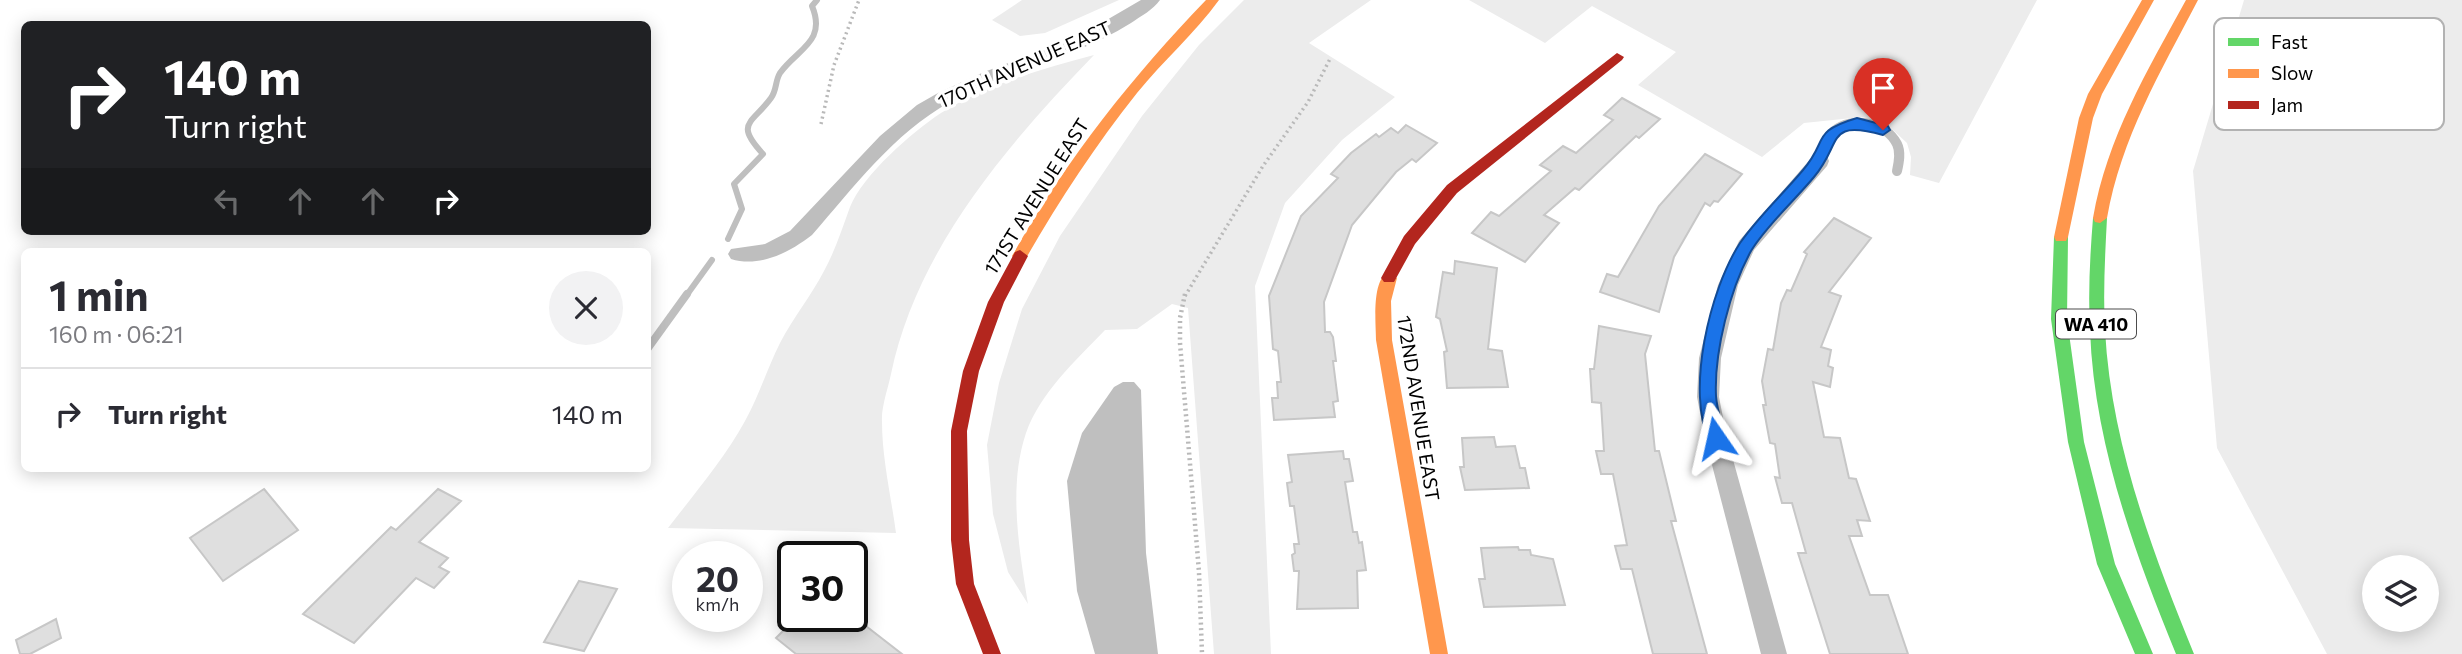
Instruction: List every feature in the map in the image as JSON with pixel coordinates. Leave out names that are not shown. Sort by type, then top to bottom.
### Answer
[{"type":"main road","name":"171ST AVENUE EAST","points":[[992,654],[965,584],[959,490],[959,431],[968,383],[996,302],[1028,242],[1084,153],[1160,54],[1213,0]]},
{"type":"main road","name":"WA 410","points":[[2144,654],[2106,564],[2076,442],[2059,319],[2061,234],[2086,118],[2095,94],[2148,0]]},
{"type":"main road","name":"WA 410","points":[[2185,654],[2162,603],[2121,476],[2096,353],[2094,253],[2108,173],[2136,108],[2192,0]]},
{"type":"main road","name":"172ND AVENUE EAST","points":[[1438,654],[1384,340],[1383,301],[1393,268],[1429,212],[1452,189],[1617,57]]},
{"type":"street","name":"170TH AVENUE EAST","points":[[738,254],[766,253],[791,241],[805,230],[891,136],[916,114],[942,98],[1002,71],[1069,48],[1108,29],[1152,0]]},
{"type":"street","points":[[1774,654],[1716,438],[1708,397],[1710,358],[1728,285],[1746,246],[1819,161]]},
{"type":"lane","points":[[1819,161],[1826,141],[1835,130],[1850,123],[1868,124],[1883,130],[1894,139],[1899,152],[1897,172]]},
{"type":"path","points":[[821,124],[834,65],[859,0]]},
{"type":"path","points":[[1202,654],[1199,572],[1180,343],[1181,306],[1208,251],[1308,102],[1331,57]]},
{"type":"shaded area","points":[[1022,0],[1119,0],[1045,33],[1020,36],[992,20]]},
{"type":"shaded area","points":[[1244,0],[1371,0],[1309,43],[1395,97],[1342,140],[1285,203],[1255,286],[1271,654],[1214,654],[1188,308],[1172,304],[1137,329],[1105,330],[1060,378],[1032,418],[1021,454],[1016,496],[1028,604],[1008,572],[993,514],[987,445],[999,383],[1022,309],[1060,236],[1142,116],[1199,45]]},
{"type":"shaded area","points":[[1469,0],[2037,0],[1939,183],[1910,175],[1911,157],[1907,143],[1878,121],[1862,117],[1804,123],[1762,157],[1638,85],[1676,52],[1592,6],[1545,43]]},
{"type":"shaded area","points":[[2244,0],[2462,0],[2462,654],[2327,654],[2217,448],[2193,171],[2214,101],[2214,130],[2444,130],[2444,18],[2239,18]]},
{"type":"shaded area","points":[[1094,55],[998,163],[970,201],[921,284],[904,328],[883,410],[883,449],[896,533],[668,528],[737,435],[755,402],[780,343],[828,263],[856,195],[877,168],[916,131],[959,103],[1015,78]]},
{"type":"shaded area","points":[[1123,382],[1134,382],[1141,390],[1146,553],[1158,654],[1095,654],[1077,591],[1067,481],[1082,433],[1114,387]]},
{"type":"building","points":[[1622,98],[1660,119],[1639,138],[1636,136],[1579,190],[1575,188],[1544,215],[1559,223],[1525,262],[1472,233],[1491,212],[1499,216],[1551,171],[1540,165],[1563,146],[1576,153],[1613,120],[1604,115]]},
{"type":"building","points":[[1406,125],[1437,143],[1416,162],[1412,159],[1396,172],[1352,225],[1324,302],[1325,332],[1330,332],[1333,337],[1336,361],[1333,361],[1338,401],[1333,402],[1335,417],[1274,420],[1272,398],[1278,398],[1277,382],[1281,382],[1278,351],[1273,349],[1269,296],[1301,216],[1338,178],[1331,174],[1351,153],[1376,134],[1379,137],[1391,128],[1398,133]]},
{"type":"building","points":[[1705,154],[1742,174],[1718,202],[1714,201],[1710,206],[1705,203],[1674,257],[1659,312],[1600,292],[1607,274],[1618,277],[1659,206]]},
{"type":"building","points":[[1834,218],[1871,238],[1829,292],[1841,296],[1821,347],[1831,350],[1828,366],[1833,368],[1830,387],[1813,382],[1824,437],[1840,438],[1849,478],[1856,479],[1870,521],[1857,520],[1862,536],[1849,536],[1870,595],[1888,595],[1908,654],[1830,654],[1798,553],[1806,553],[1792,503],[1782,503],[1775,477],[1780,478],[1775,444],[1770,443],[1763,405],[1766,405],[1762,381],[1768,349],[1773,350],[1781,303],[1787,290],[1791,291],[1807,254],[1804,252]]},
{"type":"building","points":[[1455,261],[1497,268],[1488,349],[1502,351],[1508,387],[1447,388],[1444,352],[1447,351],[1440,319],[1436,317],[1443,272],[1454,274]]},
{"type":"building","points":[[1599,326],[1651,336],[1645,354],[1655,451],[1659,451],[1676,521],[1671,521],[1707,654],[1653,654],[1632,569],[1621,569],[1615,546],[1627,545],[1613,474],[1601,474],[1596,451],[1604,451],[1601,403],[1592,402],[1590,369],[1594,369]]},
{"type":"building","points":[[1494,437],[1496,447],[1515,446],[1520,468],[1525,468],[1529,488],[1465,490],[1460,467],[1464,467],[1462,438]]},
{"type":"building","points":[[1343,451],[1344,459],[1349,459],[1353,481],[1345,482],[1353,532],[1357,532],[1359,543],[1362,542],[1366,570],[1357,571],[1358,608],[1297,609],[1299,571],[1294,571],[1292,555],[1295,553],[1294,544],[1299,544],[1294,506],[1290,506],[1287,483],[1292,482],[1288,455]]},
{"type":"building","points":[[264,489],[298,530],[223,581],[190,538]]},
{"type":"building","points":[[438,489],[461,501],[419,542],[448,558],[439,567],[449,572],[434,588],[416,578],[354,643],[303,614],[391,527],[396,530]]},
{"type":"building","points":[[1518,547],[1519,550],[1530,550],[1531,555],[1553,559],[1565,605],[1484,607],[1479,579],[1485,579],[1481,548]]},
{"type":"building","points":[[579,581],[617,589],[584,651],[544,642]]},
{"type":"building","points":[[56,619],[61,638],[30,654],[20,654],[16,640]]},
{"type":"building","points":[[868,628],[902,654],[796,654],[776,638],[782,632],[868,632]]},
{"type":"waterway","points":[[728,239],[742,209],[734,184],[763,154],[749,136],[749,124],[773,95],[780,73],[813,37],[816,18],[812,6],[817,0]]},
{"type":"waterway","points":[[686,296],[712,260]]},
{"type":"waterway","points":[[651,344],[687,294]]},
{"type":"traffic: fast","points":[[2100,218],[2096,276],[2098,333],[2103,387],[2113,441],[2144,547],[2185,654]]},
{"type":"traffic: fast","points":[[2061,237],[2059,319],[2076,442],[2106,564],[2144,654]]},
{"type":"traffic: slow","points":[[1020,256],[1061,187],[1108,121],[1158,59],[1213,0]]},
{"type":"traffic: slow","points":[[2061,237],[2086,118],[2095,94],[2148,0]]},
{"type":"traffic: slow","points":[[2100,218],[2113,160],[2124,132],[2149,78],[2192,0]]},
{"type":"traffic: slow","points":[[1389,278],[1383,301],[1384,340],[1439,654]]},
{"type":"traffic: jam","points":[[1389,278],[1409,240],[1452,189],[1617,57]]},
{"type":"traffic: jam","points":[[992,654],[965,584],[960,540],[959,431],[971,371],[996,302],[1020,256]]},
{"type":"route","points":[[1716,438],[1708,397],[1710,358],[1728,285],[1746,246],[1819,161],[1826,141],[1835,130],[1850,123],[1868,124],[1883,130]]}]
